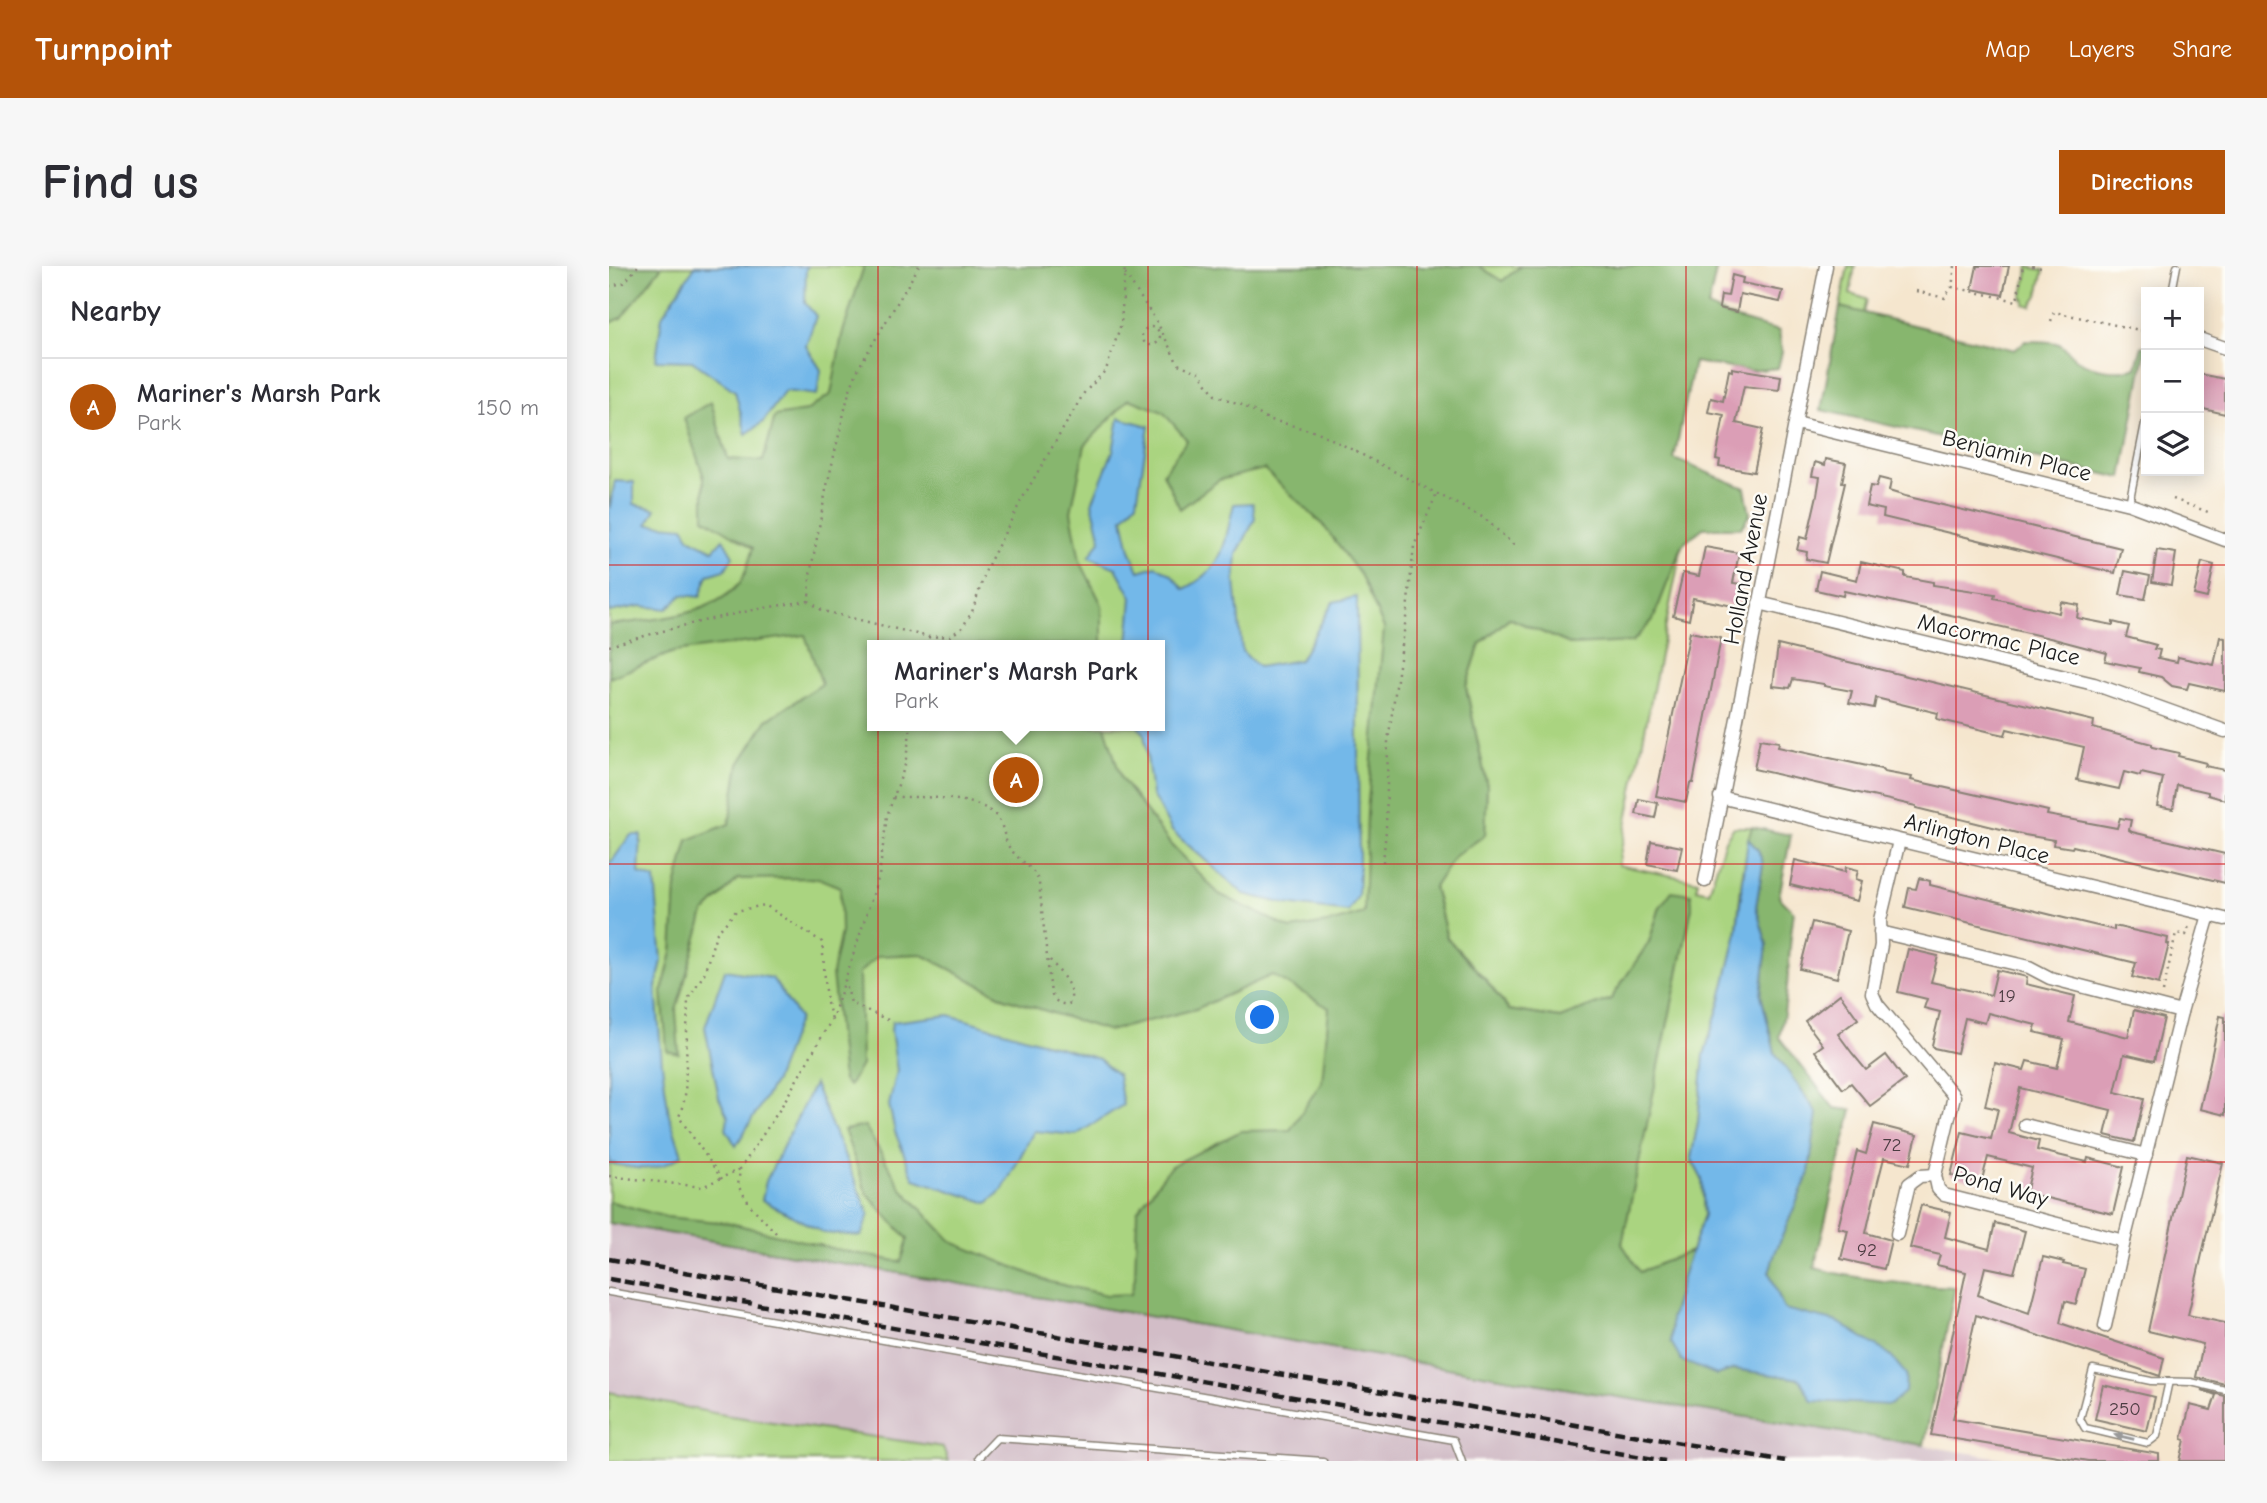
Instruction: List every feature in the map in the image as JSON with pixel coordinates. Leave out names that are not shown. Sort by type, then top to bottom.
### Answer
[{"type":"street","name":"Holland Avenue","points":[[1705,881],[1826,266]]},
{"type":"street","points":[[2204,341],[2225,348]]},
{"type":"street","name":"Benjamin Place","points":[[1796,424],[2129,504],[2225,540]]},
{"type":"street","name":"Macormac Place","points":[[1759,604],[2094,684],[2225,731]]},
{"type":"street","name":"Arlington Place","points":[[1720,797],[2225,919]]},
{"type":"street","name":"Pond Way","points":[[1899,841],[1880,920],[1873,993],[1877,1004],[1954,1096],[1935,1175],[1938,1189],[1944,1195],[2125,1241]]},
{"type":"street","points":[[2105,1326],[2181,1012],[2209,915]]},
{"type":"street","points":[[1880,932],[2029,967],[2050,978],[2181,1012]]},
{"type":"street","points":[[2025,1125],[2146,1155]]},
{"type":"street","points":[[1897,1234],[1909,1184],[1920,1176],[1935,1175]]},
{"type":"lane","points":[[2173,287],[2177,266]]},
{"type":"lane","points":[[2129,504],[2141,443]]},
{"type":"lane","points":[[609,1292],[1454,1440],[1462,1461]]},
{"type":"lane","points":[[2169,1381],[2157,1436],[2148,1443],[2085,1428],[2080,1419],[2093,1369],[2151,1381],[2169,1381],[2191,1382],[2225,1390]]},
{"type":"lane","points":[[978,1458],[997,1438],[1323,1461]]},
{"type":"path","points":[[609,286],[624,283],[638,266]]},
{"type":"path","points":[[809,601],[810,575],[824,502],[849,393],[859,367],[919,266]]},
{"type":"path","points":[[609,646],[688,623],[809,601],[823,611],[929,637],[950,636],[962,628],[972,612],[987,567],[1022,499],[1084,393],[1106,370],[1121,324],[1125,266]]},
{"type":"path","points":[[1916,291],[1945,298],[1952,287],[1955,266]]},
{"type":"path","points":[[1952,287],[2017,301],[2024,266]]},
{"type":"path","points":[[2032,266],[2045,269]]},
{"type":"path","points":[[1125,274],[1157,322],[1178,364],[1199,372],[1215,396],[1242,405],[1268,419],[1320,433],[1483,518],[1515,546]]},
{"type":"path","points":[[2051,321],[2054,312],[2141,330]]},
{"type":"path","points":[[1155,328],[1159,333],[1159,341],[1154,345],[1146,344],[1141,338],[1143,331],[1155,328]]},
{"type":"path","points":[[1383,862],[1388,741],[1414,546],[1437,493]]},
{"type":"path","points":[[2172,499],[2208,512]]},
{"type":"path","points":[[609,1176],[702,1187],[740,1169],[780,1110],[832,1019],[879,876],[887,816],[905,765],[910,731]]},
{"type":"path","points":[[893,797],[931,796],[955,799],[991,811],[998,818],[1011,851],[1035,872],[1039,883],[1051,994],[1056,1002],[1069,1004],[1072,991],[1047,956]]},
{"type":"path","points":[[722,1179],[679,1117],[685,1098],[688,999],[704,974],[716,933],[736,911],[765,905],[822,942],[827,1003],[832,1019]]},
{"type":"path","points":[[2161,998],[2176,933],[2186,935],[2189,926]]},
{"type":"path","points":[[845,980],[851,1003],[888,1020]]},
{"type":"path","points":[[740,1169],[738,1186],[751,1206],[776,1233]]},
{"type":"shaded area","points":[[609,1223],[1593,1393],[2020,1461],[948,1461],[943,1447],[724,1415],[609,1392]]},
{"type":"green space","points":[[609,266],[1717,266],[1708,307],[1465,575],[1389,948],[1622,1243],[1692,907],[1691,894],[1660,907],[1649,942],[1611,999],[1560,1018],[1509,1010],[1447,938],[1434,886],[1455,856],[1485,835],[1487,786],[1466,687],[1480,644],[1509,618],[1572,645],[1653,620],[1682,545],[1618,865],[1698,881],[1696,889],[1709,892],[1725,840],[1734,827],[1752,827],[1742,877],[1736,937],[1704,1055],[1698,1122],[1691,1158],[1702,1179],[1704,1215],[1691,1251],[1640,1273],[1622,1245],[1593,1393],[609,1223]]},
{"type":"green space","points":[[662,266],[621,318],[609,324],[609,268]]},
{"type":"green space","points":[[864,266],[1479,266],[1502,281],[1521,266],[1717,266],[1708,307],[1730,317],[1779,331],[1782,352],[1778,368],[1749,371],[1694,362],[1674,459],[1745,488],[1750,514],[1741,528],[1703,528],[1682,545],[1653,620],[1632,642],[1572,645],[1509,618],[1480,644],[1466,687],[1487,786],[1485,835],[1455,856],[1434,887],[1447,938],[1509,1010],[1560,1018],[1611,999],[1649,942],[1660,907],[1672,891],[1691,894],[1692,907],[1622,1244],[1640,1272],[1691,1251],[1671,1318],[1717,1375],[1734,1369],[1800,1379],[1784,1309],[1769,1272],[1817,1113],[1775,1053],[1761,995],[1767,945],[1756,907],[1763,864],[1758,850],[1748,839],[1752,827],[1791,835],[1779,897],[1794,912],[1785,1006],[1779,1037],[1834,1108],[1852,1110],[1814,1268],[1884,1281],[1955,1287],[1924,1445],[1593,1393],[609,1223],[609,1201],[666,1217],[730,1223],[901,1262],[908,1239],[867,1194],[844,1130],[865,1126],[902,1189],[952,1242],[1050,1282],[1107,1295],[1131,1294],[1135,1277],[1137,1211],[1171,1166],[1241,1131],[1290,1130],[1322,1081],[1329,1008],[1272,975],[1196,1009],[1109,1031],[1005,998],[921,954],[878,956],[859,973],[861,1065],[849,1086],[843,1081],[832,973],[841,932],[840,887],[818,878],[738,879],[704,913],[676,1011],[679,1054],[667,1051],[662,992],[672,952],[676,887],[688,840],[729,824],[739,764],[767,720],[822,684],[805,635],[674,652],[609,678],[609,625],[679,615],[712,604],[739,584],[745,572],[753,548],[704,518],[704,478],[684,418],[711,402],[728,459],[763,461],[775,416],[806,411],[831,394],[842,335]]},
{"type":"green space","points":[[1848,266],[1855,266],[1850,294],[1867,299],[1864,313],[1840,307]]},
{"type":"green space","points":[[2029,267],[2044,270],[2038,295],[2031,306],[2024,304],[2025,299],[2022,299]]},
{"type":"green space","points":[[1840,307],[2015,350],[2025,341],[2055,343],[2064,347],[2082,363],[2105,369],[2136,367],[2141,350],[2141,374],[2122,478],[1821,410]]},
{"type":"green space","points":[[609,1392],[724,1415],[943,1447],[948,1461],[609,1461]]},
{"type":"water","points":[[695,266],[808,266],[805,303],[816,316],[806,346],[821,370],[817,395],[785,391],[763,422],[746,434],[735,391],[692,361],[656,360],[662,316]]},
{"type":"water","points":[[1119,418],[1149,426],[1137,502],[1123,518],[1130,550],[1139,571],[1156,566],[1171,574],[1184,589],[1208,573],[1221,554],[1234,504],[1253,503],[1255,519],[1237,554],[1235,581],[1242,651],[1258,667],[1300,660],[1333,602],[1357,597],[1359,869],[1358,896],[1348,912],[1286,904],[1244,894],[1172,831],[1152,795],[1142,731],[1165,731],[1165,640],[1128,640],[1132,597],[1116,568],[1089,557],[1101,539],[1092,503],[1113,451]]},
{"type":"water","points":[[615,481],[634,482],[634,504],[656,509],[648,524],[684,527],[689,538],[713,550],[723,539],[733,556],[725,570],[708,575],[700,597],[682,595],[667,609],[640,606],[609,612],[609,510]]},
{"type":"water","points":[[631,835],[641,835],[639,874],[655,879],[662,961],[656,987],[662,1064],[669,1115],[682,1155],[664,1165],[647,1168],[609,1163],[609,865]]},
{"type":"water","points":[[1748,839],[1758,850],[1763,864],[1756,907],[1767,945],[1761,995],[1775,1053],[1817,1113],[1809,1173],[1769,1272],[1784,1309],[1838,1322],[1889,1354],[1906,1374],[1905,1392],[1890,1405],[1812,1401],[1800,1379],[1734,1369],[1717,1375],[1682,1361],[1671,1342],[1671,1318],[1704,1215],[1702,1179],[1691,1158],[1698,1122],[1704,1055],[1736,937]]},
{"type":"water","points":[[725,970],[772,978],[799,1018],[775,1081],[736,1146],[726,1129],[728,1117],[719,1098],[705,1027]]},
{"type":"water","points":[[949,1015],[1099,1059],[1118,1075],[1123,1105],[1076,1135],[1034,1131],[1003,1189],[988,1203],[914,1179],[895,1132],[889,1105],[897,1071],[892,1022]]},
{"type":"water","points":[[814,1084],[869,1214],[861,1236],[824,1233],[762,1200],[766,1181]]},
{"type":"building","points":[[1977,266],[2009,266],[2003,295],[1972,289]]},
{"type":"building","points":[[1732,275],[1743,278],[1742,283],[1783,291],[1780,302],[1740,294],[1737,312],[1719,308],[1721,295],[1728,296]]},
{"type":"building","points":[[1732,368],[1781,376],[1779,390],[1744,386],[1736,423],[1763,429],[1754,472],[1719,466],[1720,460],[1716,459],[1724,415],[1708,412],[1711,398],[1723,401],[1729,370],[1732,371]]},
{"type":"building","points":[[2204,375],[2225,379],[2225,414],[2204,409]]},
{"type":"building","points":[[1826,459],[1846,463],[1842,482],[1845,483],[1826,563],[1806,559],[1807,552],[1797,550],[1800,537],[1807,539],[1817,495],[1820,477],[1812,476],[1815,462],[1825,465]]},
{"type":"building","points":[[1879,478],[1891,481],[1889,491],[1905,496],[2121,548],[2115,573],[1883,517],[1884,510],[1866,506],[1870,486],[1876,487]]},
{"type":"building","points":[[1705,547],[1739,553],[1733,583],[1742,584],[1738,607],[1693,598],[1689,620],[1673,616],[1683,573],[1699,576]]},
{"type":"building","points":[[2157,550],[2176,553],[2171,585],[2152,582]]},
{"type":"building","points":[[1861,562],[1905,572],[1905,577],[1933,582],[1933,585],[1995,594],[1994,598],[2059,613],[2061,602],[2079,605],[2077,618],[2129,626],[2126,637],[2156,645],[2154,649],[2160,650],[2158,658],[2177,662],[2178,657],[2214,665],[2220,637],[2225,638],[2225,691],[2189,683],[2187,689],[2172,686],[2161,677],[2139,672],[2140,668],[2105,661],[2107,653],[2054,639],[1844,591],[1843,596],[1816,590],[1820,571],[1857,580]]},
{"type":"building","points":[[2202,562],[2214,565],[2207,598],[2194,595]]},
{"type":"building","points":[[2125,571],[2150,576],[2145,599],[2120,595]]},
{"type":"building","points":[[1690,632],[1721,638],[1693,783],[1690,783],[1686,802],[1656,796]]},
{"type":"building","points":[[1778,645],[2094,721],[2093,728],[2152,744],[2152,747],[2206,763],[2205,766],[2225,770],[2225,800],[2208,795],[2208,792],[2177,785],[2173,809],[2157,806],[2163,778],[2124,772],[2119,789],[2077,780],[2084,747],[2007,729],[2005,735],[1991,732],[1937,719],[1938,713],[1876,698],[1874,708],[1849,703],[1852,691],[1824,684],[1793,679],[1790,688],[1773,686]]},
{"type":"building","points":[[1760,739],[1779,742],[1778,747],[1881,769],[1884,772],[1912,777],[1911,780],[2048,811],[2047,815],[2117,828],[2120,818],[2131,820],[2129,830],[2132,832],[2225,854],[2225,883],[2073,846],[2053,845],[2054,840],[1754,769]]},
{"type":"building","points":[[1639,799],[1658,803],[1655,818],[1636,814]]},
{"type":"building","points":[[1651,841],[1682,847],[1677,870],[1647,864]]},
{"type":"building","points":[[1795,860],[1845,872],[1846,867],[1858,870],[1856,879],[1862,881],[1857,901],[1790,885]]},
{"type":"building","points":[[1919,878],[1930,881],[1930,885],[2064,918],[2114,930],[2114,926],[2168,938],[2169,944],[2159,984],[2132,977],[2136,963],[1905,907],[1909,888],[1916,889]]},
{"type":"building","points":[[1812,922],[1848,931],[1837,978],[1800,969]]},
{"type":"building","points":[[1908,949],[1938,956],[1931,982],[1991,995],[1997,970],[2027,977],[2026,984],[2075,996],[2069,1022],[2128,1037],[2134,1010],[2164,1018],[2154,1061],[2124,1054],[2115,1092],[2144,1099],[2134,1142],[2105,1135],[2111,1110],[2020,1088],[2009,1133],[2039,1141],[2037,1150],[2087,1162],[2088,1158],[2124,1167],[2113,1214],[2026,1193],[2032,1168],[1988,1157],[1981,1183],[1951,1175],[1962,1132],[1991,1139],[1998,1109],[1985,1106],[1995,1063],[2024,1070],[2027,1061],[2057,1068],[2064,1039],[2034,1032],[2036,1025],[1988,1013],[1985,1023],[1965,1018],[1957,1053],[1934,1048],[1932,1045],[1940,1012],[1924,1008],[1927,999],[1898,992]]},
{"type":"building","points":[[1840,994],[1858,1019],[1838,1034],[1852,1053],[1866,1070],[1886,1055],[1905,1080],[1870,1106],[1851,1083],[1843,1089],[1815,1051],[1823,1045],[1805,1021]]},
{"type":"building","points":[[2220,1016],[2225,1017],[2225,1115],[2200,1109]]},
{"type":"building","points":[[1874,1124],[1917,1135],[1910,1164],[1884,1158],[1876,1189],[1866,1233],[1891,1240],[1884,1269],[1841,1259],[1848,1230],[1838,1228],[1857,1151],[1866,1154]]},
{"type":"building","points":[[2187,1155],[2223,1163],[2188,1315],[2225,1323],[2225,1384],[2196,1377],[2203,1344],[2148,1331]]},
{"type":"building","points":[[1921,1205],[1951,1212],[1945,1237],[1989,1249],[1995,1223],[2025,1231],[2014,1273],[1985,1267],[1978,1295],[2029,1313],[2043,1257],[2085,1269],[2076,1304],[2065,1301],[2060,1323],[2164,1358],[2160,1376],[1976,1315],[1953,1419],[2159,1454],[2159,1461],[2088,1461],[1931,1435],[1966,1272],[1937,1265],[1940,1255],[1910,1248]]},
{"type":"building","points":[[2103,1385],[2155,1397],[2147,1431],[2095,1419]]},
{"type":"building","points":[[2202,1390],[2225,1396],[2225,1461],[2180,1461],[2190,1405],[2211,1410],[2216,1395]]},
{"type":"railway","points":[[609,1259],[1785,1461]]},
{"type":"railway","points":[[609,1279],[1665,1461]]},
{"type":"place","name":"Mariner's Marsh Park","points":[[1016,780]]}]
